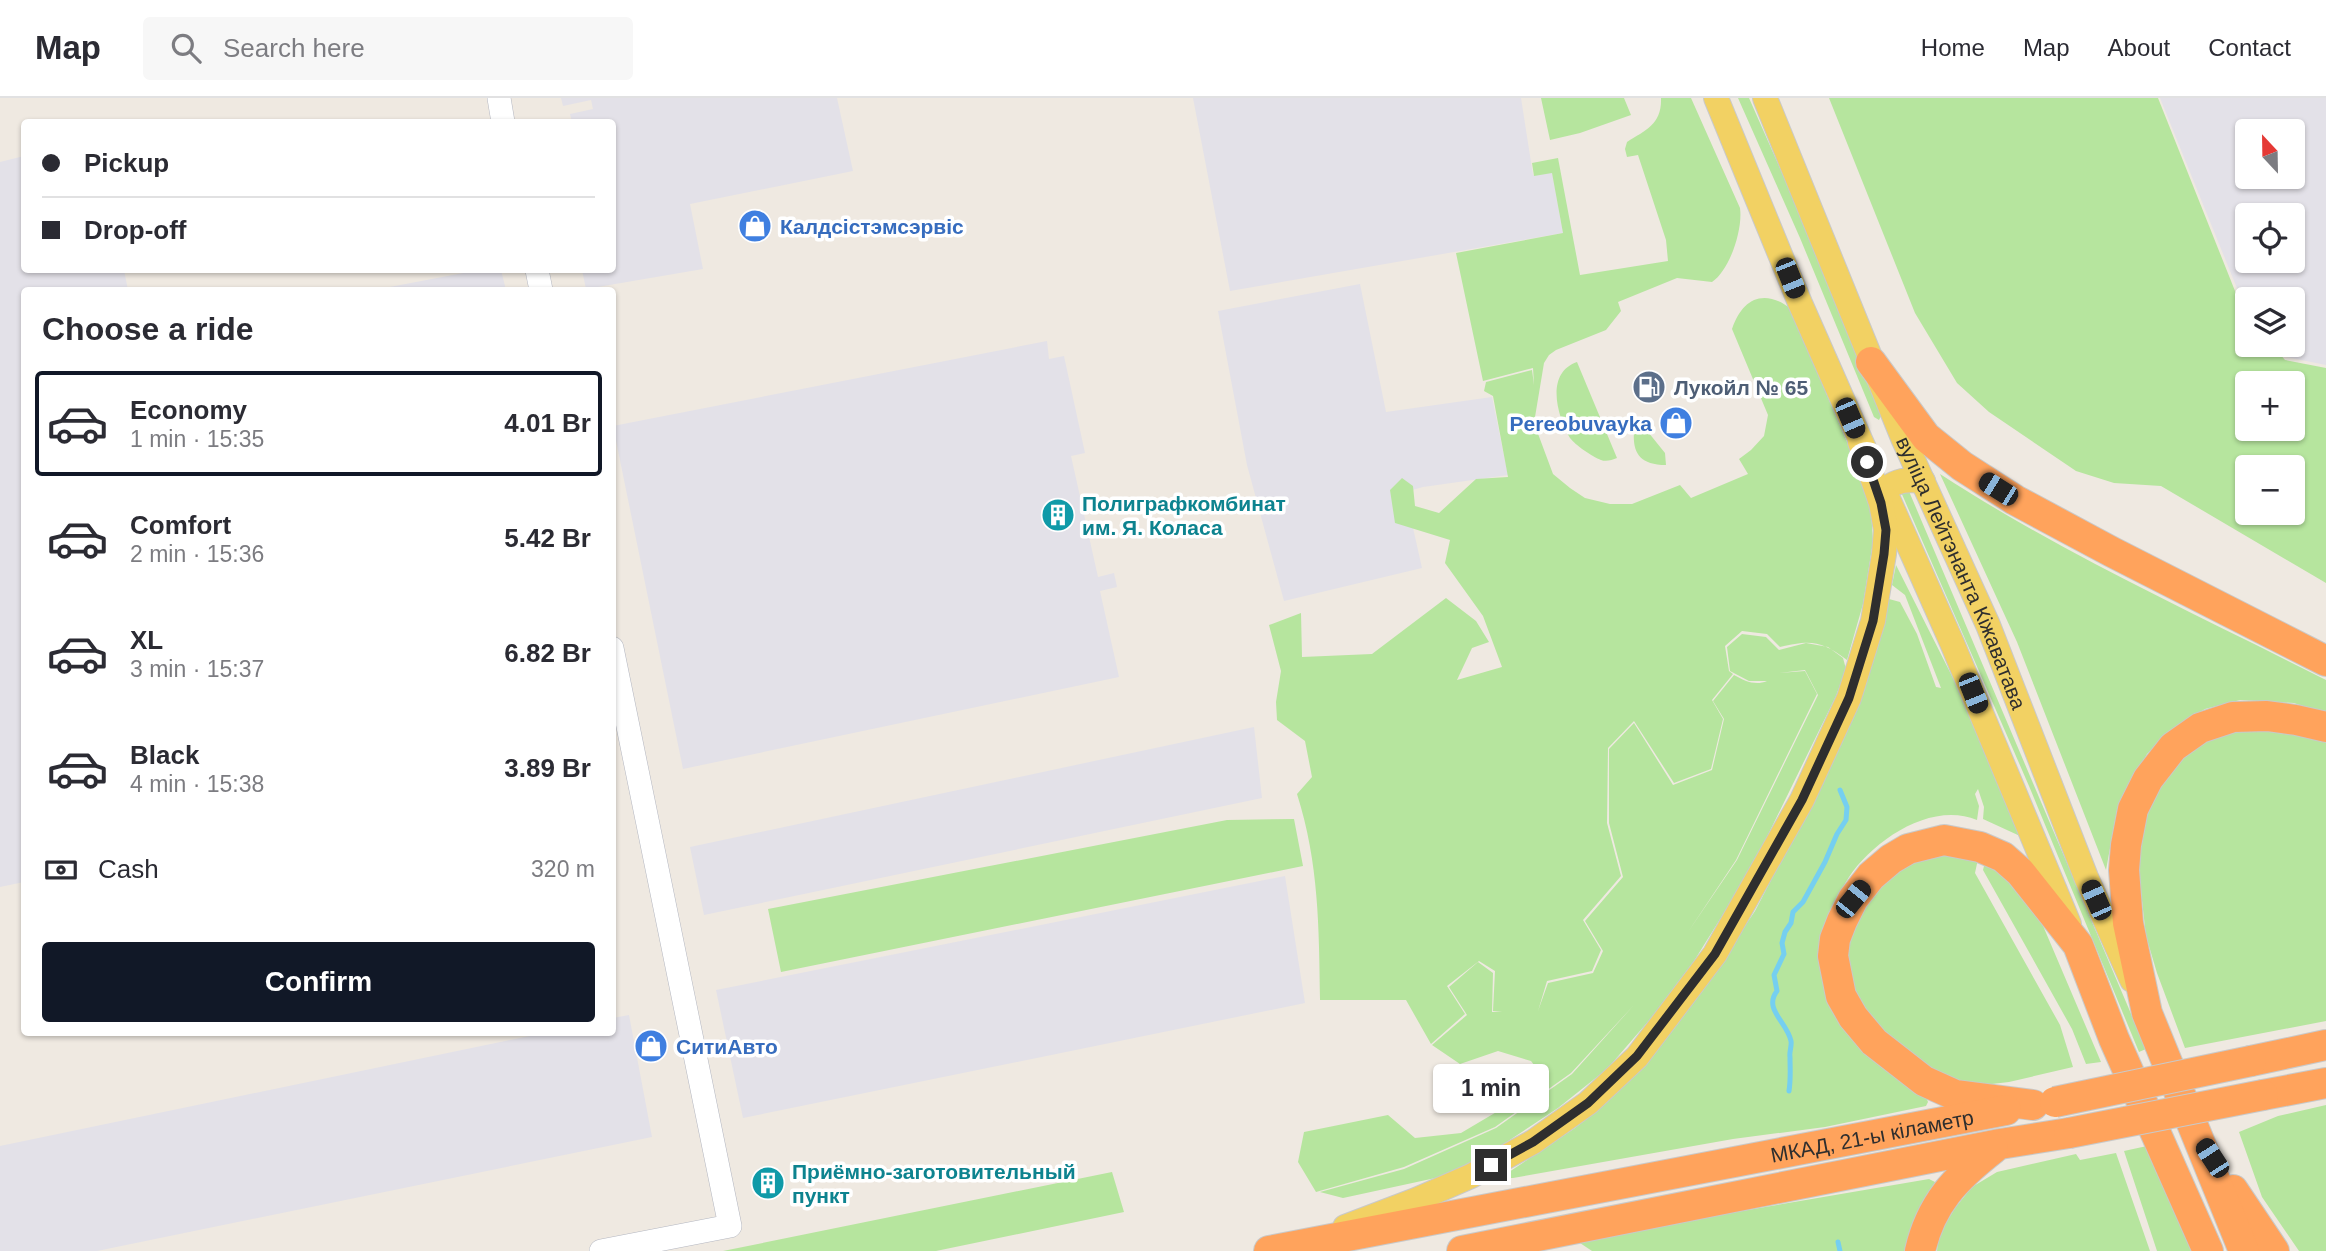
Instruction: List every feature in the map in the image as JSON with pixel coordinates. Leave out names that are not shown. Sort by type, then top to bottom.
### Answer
[{"type":"highway","points":[[1871,362],[1926,437],[1962,466],[2015,500],[2112,552],[2326,661]]},
{"type":"highway","points":[[2147,1013],[2128,923],[2124,870],[2133,809],[2148,779],[2173,747],[2200,728],[2233,717],[2267,716],[2326,727]]},
{"type":"highway","points":[[2044,1103],[1955,1095],[1924,1081],[1896,1061],[1874,1042],[1841,996],[1834,965],[1835,939],[1853,899],[1871,876],[1891,859],[1909,849],[1944,840],[1980,847],[2003,857],[2020,872],[2078,945]]},
{"type":"highway","name":"вуліца Лейтэнанта Кіжаватава","points":[[2078,945],[2114,1039],[2186,1199]]},
{"type":"highway","name":"вуліца Лейтэнанта Кіжаватава","points":[[2147,1013],[2198,1136]]},
{"type":"highway","name":"МКАД, 21-ы кіламетр","points":[[1281,1249],[2044,1103],[2251,1061],[2318,1044]]},
{"type":"highway","name":"МКАД, 21-ы кіламетр","points":[[1462,1251],[2000,1144],[2326,1083]]},
{"type":"highway","points":[[2198,1136],[2244,1251]]},
{"type":"highway","points":[[2198,1136],[2274,1251]]},
{"type":"highway","points":[[1920,1251],[1925,1230],[1941,1198],[1963,1173],[2000,1144]]},
{"type":"highway","points":[[2186,1199],[2194,1251]]},
{"type":"highway","points":[[2186,1199],[2208,1251]]},
{"type":"main road","name":"вуліца Лейтэнанта Кіжаватава","points":[[1716,98],[1800,303],[1952,643],[2078,945]]},
{"type":"main road","name":"вуліца Лейтэнанта Кіжаватава","points":[[1765,98],[1903,438],[1989,625],[2086,877],[2147,1013]]},
{"type":"main road","points":[[1860,442],[1890,448],[1903,438]]},
{"type":"main road","points":[[1281,1249],[1427,1196],[1471,1176],[1533,1142],[1588,1103],[1637,1056],[1715,954],[1802,800],[1849,698],[1873,621],[1886,530],[1881,503],[1860,442]]},
{"type":"main road","points":[[1884,490],[1895,482],[1923,481]]},
{"type":"street","points":[[499,98],[502,119]]},
{"type":"street","points":[[601,1251],[730,1226],[616,668]]},
{"type":"shaded area","points":[[561,98],[837,98],[853,171],[690,204],[703,269],[586,287],[583,273],[616,273],[616,119],[571,119],[570,114],[593,109],[591,100],[563,106]]},
{"type":"shaded area","points":[[1193,98],[1521,98],[1533,175],[1552,172],[1563,233],[1230,291]]},
{"type":"shaded area","points":[[2160,98],[2326,98],[2326,365],[2286,357],[2305,357],[2305,287],[2236,287]]},
{"type":"shaded area","points":[[21,157],[21,273],[125,273],[127,287],[21,287],[21,883],[0,887],[0,162]]},
{"type":"shaded area","points":[[463,273],[502,273],[505,287],[390,287]]},
{"type":"shaded area","points":[[1360,284],[1386,412],[1492,397],[1508,475],[1405,492],[1422,568],[1284,601],[1247,465],[1218,311]]},
{"type":"shaded area","points":[[1047,341],[1049,359],[1064,356],[1085,453],[1071,456],[1098,577],[1114,573],[1117,587],[1100,591],[1119,677],[683,769],[616,441],[616,425]]},
{"type":"shaded area","points":[[1254,727],[1262,798],[704,915],[690,847]]},
{"type":"shaded area","points":[[1285,876],[1305,1003],[743,1118],[716,990]]},
{"type":"shaded area","points":[[629,1015],[652,1137],[97,1251],[0,1251],[0,1146],[530,1036],[616,1036],[616,1017]]},
{"type":"green space","points":[[1541,98],[1624,98],[1631,115],[1580,133],[1550,140]]},
{"type":"green space","points":[[1661,98],[1691,98],[1740,208],[1739,227],[1730,259],[1712,282],[1677,278],[1618,302],[1621,311],[1606,330],[1549,355],[1544,363],[1534,423],[1553,474],[1585,498],[1610,504],[1632,504],[1680,485],[1691,498],[1748,474],[1739,459],[1764,436],[1768,415],[1732,329],[1741,310],[1755,300],[1771,299],[1790,308],[1867,489],[1871,510],[1873,542],[1863,604],[1847,660],[1832,650],[1843,658],[1846,669],[1836,696],[1764,843],[1732,900],[1694,961],[1652,1017],[1607,1069],[1558,1108],[1481,1159],[1440,1177],[1343,1198],[1320,1192],[1404,1169],[1496,1128],[1572,1074],[1634,1005],[1571,1073],[1495,1127],[1404,1167],[1316,1192],[1298,1162],[1304,1132],[1388,1115],[1415,1138],[1461,1133],[1547,1082],[1531,1061],[1498,1051],[1460,1064],[1432,1045],[1467,1015],[1449,987],[1478,962],[1493,973],[1492,1012],[1502,1012],[1493,1011],[1495,971],[1479,961],[1447,986],[1465,1014],[1431,1044],[1406,1000],[1320,1000],[1314,871],[1297,794],[1312,777],[1305,741],[1277,720],[1276,702],[1281,671],[1269,625],[1301,613],[1302,657],[1372,654],[1446,598],[1476,621],[1489,642],[1472,648],[1457,680],[1502,667],[1483,616],[1445,563],[1450,540],[1395,523],[1390,490],[1402,478],[1413,486],[1415,506],[1439,513],[1476,479],[1508,477],[1493,396],[1484,391],[1486,382],[1532,370],[1534,385],[1533,368],[1483,381],[1456,253],[1563,233],[1552,173],[1534,176],[1532,163],[1558,158],[1580,275],[1668,261],[1666,240],[1638,155],[1627,157],[1625,149],[1627,142],[1652,125],[1659,114]],"holes":[[[1742,631],[1767,634],[1780,647],[1806,643],[1779,650],[1766,637],[1742,634],[1727,647],[1730,671],[1749,681],[1767,681],[1754,683],[1746,681],[1734,675],[1713,701],[1724,719],[1712,770],[1673,785],[1634,723],[1609,749],[1609,823],[1623,877],[1585,921],[1603,951],[1593,973],[1548,983],[1538,1011],[1547,981],[1592,971],[1601,950],[1583,920],[1621,876],[1607,823],[1608,748],[1634,721],[1674,783],[1711,769],[1723,719],[1712,700],[1733,674],[1729,671],[1725,646]],[[1805,670],[1818,695],[1737,860],[1688,932],[1736,860],[1817,694],[1805,671],[1779,673]]]},
{"type":"green space","points":[[1738,98],[1749,98],[1809,234],[1881,416],[1879,420],[1874,417],[1800,238]]},
{"type":"green space","points":[[1829,98],[2158,98],[2235,291],[2235,357],[2282,357],[2285,360],[2326,368],[2326,583],[2161,486],[2114,483],[2076,471],[1989,412],[1957,383],[1915,313]]},
{"type":"green space","points":[[1577,362],[1617,458],[1605,461],[1593,456],[1572,441],[1565,429],[1558,407],[1557,385],[1567,368]]},
{"type":"green space","points":[[1636,417],[1665,453],[1666,465],[1646,461],[1636,451]]},
{"type":"green space","points":[[1940,474],[2082,557],[2326,680],[2326,714],[2294,703],[2240,700],[2205,709],[2172,729],[2147,754],[2117,810],[2106,870],[2017,642]]},
{"type":"green space","points":[[1908,489],[2146,1049],[2139,1052],[2029,786],[1901,492]]},
{"type":"green space","points":[[1896,565],[1958,688],[2020,836],[1983,819],[1984,807],[1978,789],[1975,794],[1979,806],[1977,820],[1959,815],[1941,816],[1923,820],[1888,838],[1860,863],[1849,877],[1836,904],[1824,953],[1926,1097],[1926,1106],[1825,1127],[1733,1139],[1507,1178],[1506,1174],[1575,1128],[1622,1087],[1677,1025],[1755,911],[1780,863],[1883,628],[1889,599],[1900,602],[1917,634],[1936,687],[1941,688],[1905,595],[1892,585]]},
{"type":"green space","points":[[2238,726],[2326,739],[2326,1021],[2185,1048],[2146,936],[2140,883],[2140,851],[2145,818],[2164,775],[2208,735]]},
{"type":"green space","points":[[1294,819],[1303,866],[781,972],[768,909],[1227,820]]},
{"type":"green space","points":[[1947,852],[1978,859],[1975,873],[2060,1025],[2073,1067],[2009,1082],[1983,1085],[1957,1081],[1911,1058],[1860,1006],[1846,974],[1848,947],[1862,908],[1895,869]]},
{"type":"green space","points":[[1985,862],[2000,869],[2038,914],[2101,1062],[2086,1064],[2072,1029],[1983,870]]},
{"type":"green space","points":[[2326,1105],[2326,1251],[2299,1251],[2262,1197],[2239,1132],[2278,1116]]},
{"type":"green space","points":[[2147,1146],[2191,1251],[2157,1251],[2124,1151]]},
{"type":"green space","points":[[2116,1153],[2150,1251],[1937,1251],[1938,1240],[1955,1208],[1972,1187],[1997,1172],[2076,1154],[2080,1160]]},
{"type":"green space","points":[[1112,1172],[1124,1212],[936,1251],[723,1251]]},
{"type":"green space","points":[[1929,1179],[1935,1182],[1933,1194],[1912,1251],[1592,1251],[1580,1243],[1612,1233]]},
{"type":"waterway","points":[[1789,1091],[1791,1041],[1774,1010],[1773,998],[1777,991],[1774,975],[1784,954],[1782,943],[1793,912],[1803,902],[1846,820],[1847,807],[1840,790]]},
{"type":"waterway","points":[[1838,1242],[1840,1251]]},
{"type":"place","name":"Калдсістэмсэрвіс","points":[[755,226]]},
{"type":"place","name":"Лукойл № 65","points":[[1649,387]]},
{"type":"place","name":"Pereobuvayka","points":[[1676,423]]},
{"type":"place","name":"Полиграфкомбинат им. Я. Коласа","points":[[1058,515]]},
{"type":"place","name":"СитиАвто","points":[[651,1046]]},
{"type":"place","name":"Приёмно-заготовительный пункт","points":[[768,1183]]},
{"type":"route","points":[[1491,1165],[1533,1142],[1588,1103],[1637,1056],[1715,954],[1802,800],[1849,698],[1873,621],[1886,530],[1881,503],[1867,462]]}]
